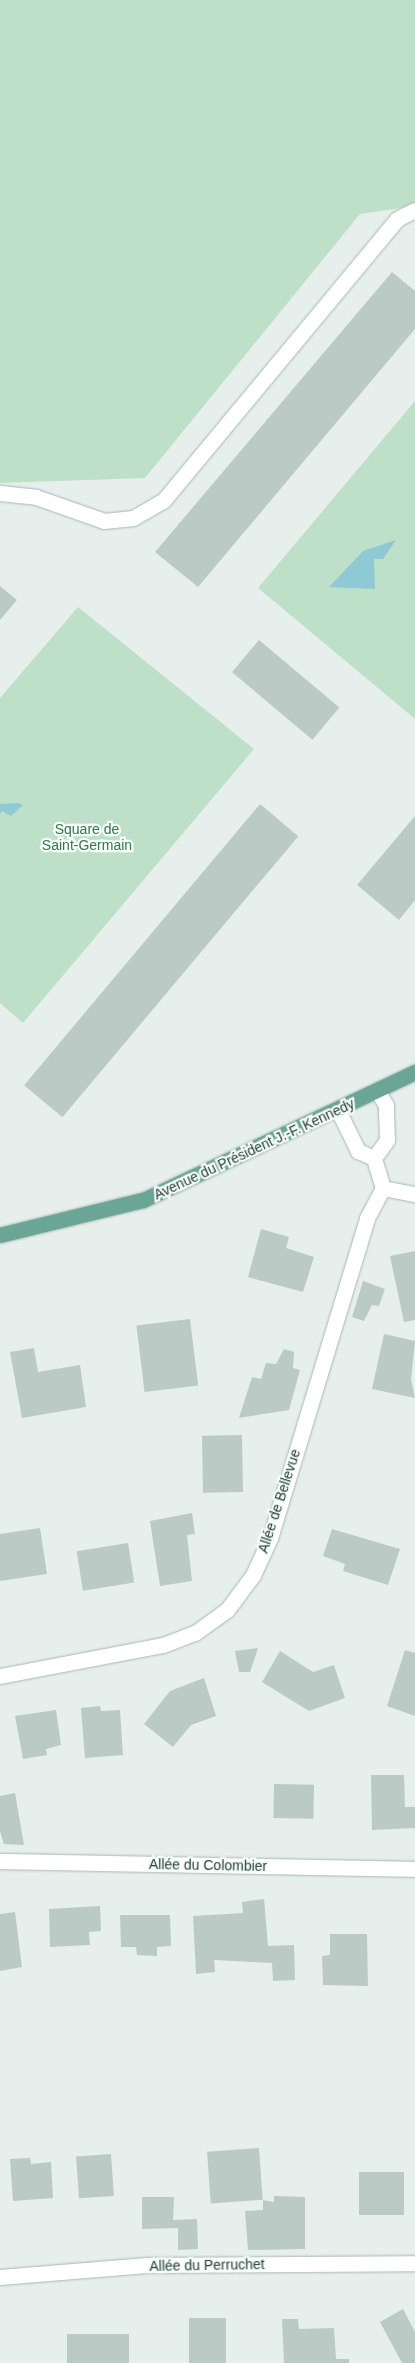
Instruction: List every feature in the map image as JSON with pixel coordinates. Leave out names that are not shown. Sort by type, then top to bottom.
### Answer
[{"type":"main road","name":"Avenue du Président J.-F. Kennedy","points":[[0,1235],[143,1200],[378,1092],[415,1072]]},
{"type":"street","points":[[0,493],[36,497],[104,521],[133,518],[163,500],[397,219],[415,210]]},
{"type":"street","points":[[374,1158],[388,1140],[386,1105],[378,1092]]},
{"type":"street","points":[[338,1110],[358,1151],[374,1158],[383,1188],[415,1194]]},
{"type":"street","name":"Allée de Bellevue","points":[[0,1676],[163,1645],[195,1633],[226,1610],[253,1575],[270,1538],[368,1218],[383,1188]]},
{"type":"street","name":"Allée du Colombier","points":[[0,1861],[415,1869]]},
{"type":"street","name":"Allée du Perruchet","points":[[0,2277],[147,2265],[415,2263]]},
{"type":"green space","points":[[0,0],[415,0],[415,206],[360,214],[145,478],[0,483]]},
{"type":"green space","points":[[415,401],[415,719],[258,588]]},
{"type":"green space","name":"Square de Saint-Germain","points":[[78,607],[254,749],[23,1023],[0,1003],[0,698]]},
{"type":"water","points":[[396,540],[383,559],[374,559],[375,589],[329,587],[363,551]]},
{"type":"water","points":[[18,803],[23,805],[11,816],[2,811],[0,814],[0,804]]},
{"type":"building","points":[[392,272],[415,291],[415,329],[198,587],[155,552]]},
{"type":"building","points":[[0,586],[17,600],[0,620]]},
{"type":"building","points":[[259,640],[339,707],[312,740],[232,672]]},
{"type":"building","points":[[260,804],[298,836],[62,1117],[24,1085]]},
{"type":"building","points":[[415,816],[415,900],[399,920],[357,885]]},
{"type":"building","points":[[261,1229],[289,1237],[286,1248],[314,1257],[303,1292],[248,1277]]},
{"type":"building","points":[[415,1251],[415,1320],[404,1322],[390,1256]]},
{"type":"building","points":[[363,1281],[385,1289],[379,1306],[372,1305],[364,1321],[352,1317]]},
{"type":"building","points":[[190,1319],[198,1386],[145,1392],[136,1326]]},
{"type":"building","points":[[384,1334],[415,1341],[411,1379],[415,1398],[372,1389]]},
{"type":"building","points":[[34,1348],[38,1372],[80,1365],[86,1407],[22,1418],[10,1352]]},
{"type":"building","points":[[284,1349],[294,1352],[293,1368],[300,1370],[289,1410],[239,1418],[252,1377],[261,1379],[266,1363],[276,1364]]},
{"type":"building","points":[[242,1435],[243,1492],[203,1493],[202,1436]]},
{"type":"building","points":[[192,1513],[195,1534],[187,1535],[192,1581],[160,1586],[150,1521]]},
{"type":"building","points":[[40,1528],[47,1574],[0,1581],[0,1534]]},
{"type":"building","points":[[332,1529],[400,1549],[388,1585],[343,1571],[345,1564],[323,1556]]},
{"type":"building","points":[[128,1543],[134,1583],[83,1591],[77,1551]]},
{"type":"building","points":[[258,1648],[250,1672],[239,1672],[235,1651]]},
{"type":"building","points":[[405,1650],[415,1653],[415,1716],[387,1706]]},
{"type":"building","points":[[280,1651],[313,1672],[334,1665],[345,1698],[309,1711],[262,1682]]},
{"type":"building","points":[[204,1678],[216,1716],[191,1725],[173,1747],[144,1724],[170,1691]]},
{"type":"building","points":[[100,1706],[101,1711],[120,1710],[123,1755],[85,1758],[81,1708]]},
{"type":"building","points":[[56,1710],[61,1745],[46,1749],[47,1755],[23,1759],[15,1716]]},
{"type":"building","points":[[371,1775],[404,1775],[405,1807],[415,1807],[415,1828],[372,1830]]},
{"type":"building","points":[[274,1784],[314,1785],[313,1819],[273,1818]]},
{"type":"building","points":[[15,1793],[24,1845],[4,1844],[0,1831],[0,1796]]},
{"type":"building","points":[[264,1899],[268,1946],[294,1945],[295,1980],[273,1981],[272,1963],[214,1960],[215,1972],[196,1974],[193,1916],[243,1913],[242,1902]]},
{"type":"building","points":[[100,1906],[101,1931],[89,1932],[90,1945],[50,1947],[49,1909]]},
{"type":"building","points":[[15,1912],[22,1967],[0,1971],[0,1914]]},
{"type":"building","points":[[120,1915],[170,1915],[171,1946],[157,1947],[157,1956],[137,1955],[136,1947],[121,1947]]},
{"type":"building","points":[[330,1934],[367,1934],[368,1986],[323,1985],[322,1956],[330,1955]]},
{"type":"building","points":[[259,2148],[263,2200],[211,2204],[207,2152]]},
{"type":"building","points":[[111,2154],[114,2196],[79,2198],[76,2156]]},
{"type":"building","points":[[30,2158],[31,2164],[51,2162],[53,2198],[13,2201],[10,2159]]},
{"type":"building","points":[[359,2172],[404,2172],[404,2215],[359,2215]]},
{"type":"building","points":[[274,2196],[305,2197],[305,2249],[248,2250],[245,2211],[263,2210],[263,2200],[274,2202]]},
{"type":"building","points":[[142,2197],[174,2197],[173,2220],[197,2219],[198,2249],[178,2250],[178,2228],[142,2229]]},
{"type":"building","points":[[403,2309],[415,2332],[415,2363],[402,2363],[380,2322]]},
{"type":"building","points":[[189,2318],[226,2318],[226,2363],[189,2363]]},
{"type":"building","points":[[282,2319],[298,2319],[299,2329],[334,2328],[336,2359],[349,2359],[349,2363],[284,2363]]},
{"type":"building","points":[[67,2334],[129,2334],[129,2363],[67,2363]]}]
